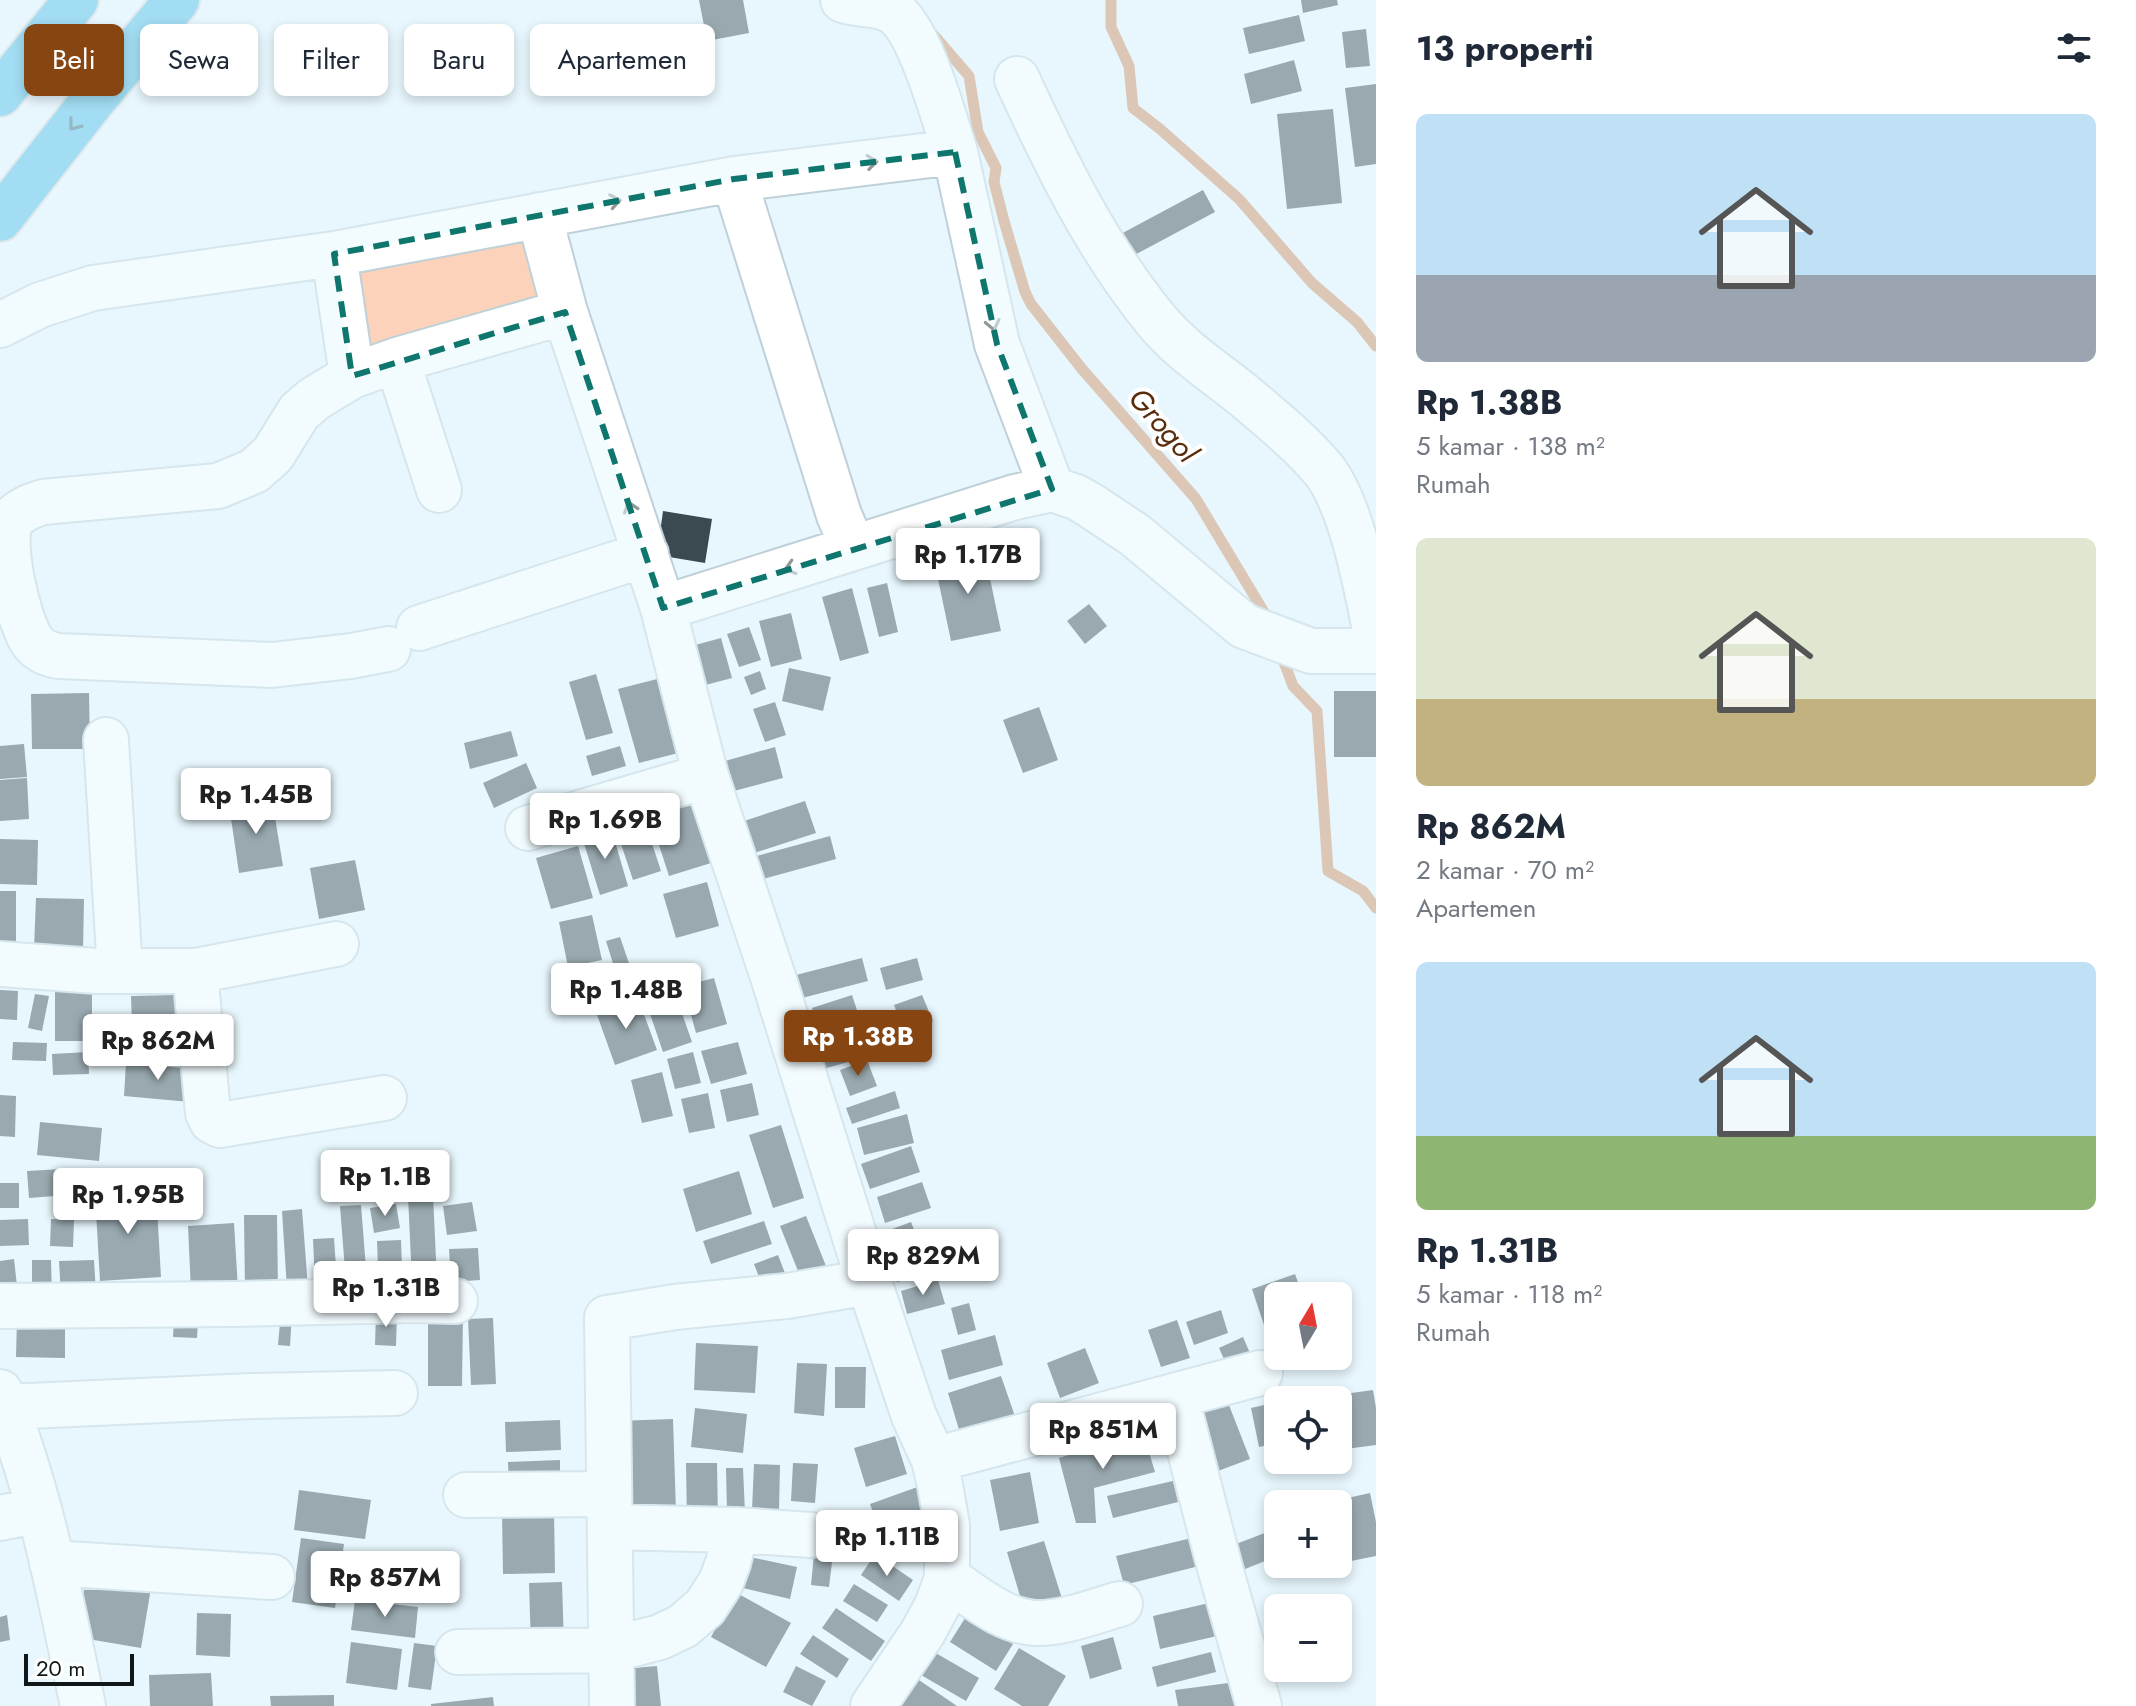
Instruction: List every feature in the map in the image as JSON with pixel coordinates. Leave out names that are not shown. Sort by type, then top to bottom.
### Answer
[{"type":"highway","points":[[0,94],[76,0]]},
{"type":"highway","points":[[0,219],[177,0]]},
{"type":"street","points":[[843,0],[889,9],[910,30],[955,152],[997,344],[1052,489]]},
{"type":"street","points":[[1017,79],[1057,165],[1115,265],[1158,322],[1202,364],[1291,436],[1324,471],[1341,498],[1366,586],[1376,635]]},
{"type":"street","points":[[0,325],[40,305],[93,288],[334,254],[734,179],[955,152]]},
{"type":"street","points":[[734,179],[839,515],[853,548]]},
{"type":"street","points":[[539,215],[565,312],[663,608],[706,776],[869,1282],[914,1416],[934,1460],[947,1525],[947,1578],[923,1632],[873,1706]]},
{"type":"street","points":[[334,254],[352,376]]},
{"type":"street","points":[[565,312],[352,376],[299,412],[273,454],[254,471],[218,486],[43,502],[28,507],[18,513],[8,527],[12,590],[32,641],[48,654],[272,665],[351,656],[646,554]]},
{"type":"street","points":[[397,360],[439,490]]},
{"type":"street","points":[[663,608],[1015,497],[1052,489],[1076,497],[1135,535],[1244,626],[1311,651],[1376,651]]},
{"type":"street","points":[[106,740],[120,971]]},
{"type":"street","points":[[528,828],[706,776]]},
{"type":"street","points":[[0,964],[120,971],[195,971],[336,944]]},
{"type":"street","points":[[195,971],[208,1113],[212,1121],[220,1125],[384,1098]]},
{"type":"street","points":[[612,1706],[607,1318],[675,1307],[787,1296],[869,1282]]},
{"type":"street","points":[[0,1306],[455,1301]]},
{"type":"street","points":[[934,1460],[1260,1373]]},
{"type":"street","points":[[83,1706],[52,1563],[19,1514],[14,1426],[3,1400],[395,1393]]},
{"type":"street","points":[[1176,1397],[1259,1706]]},
{"type":"street","points":[[466,1495],[609,1510],[736,1530],[811,1535]]},
{"type":"street","points":[[458,1652],[611,1650],[660,1637],[683,1626],[705,1607],[721,1582],[736,1530]]},
{"type":"street","points":[[52,1563],[272,1577]]},
{"type":"street","points":[[947,1578],[997,1611],[1023,1621],[1049,1622],[1120,1604]]},
{"type":"highlighted area","points":[[955,152],[997,344],[1052,489],[663,608],[565,312],[352,376],[334,254],[734,179]]},
{"type":"shaded area","points":[[537,216],[568,313],[351,373],[341,254]]},
{"type":"building","points":[[699,0],[743,0],[749,33],[715,39],[715,24],[704,24]]},
{"type":"building","points":[[1301,0],[1337,0],[1338,5],[1303,13]]},
{"type":"building","points":[[1299,15],[1305,41],[1249,54],[1243,28]]},
{"type":"building","points":[[1366,29],[1370,66],[1346,68],[1342,32]]},
{"type":"building","points":[[1294,60],[1302,91],[1251,104],[1244,74]]},
{"type":"building","points":[[1376,84],[1376,164],[1355,167],[1345,88]]},
{"type":"building","points":[[1333,109],[1342,203],[1287,209],[1277,114]]},
{"type":"building","points":[[1203,190],[1215,212],[1129,258],[1117,236]]},
{"type":"building","points":[[663,511],[712,519],[705,563],[657,555]]},
{"type":"building","points":[[984,550],[1001,631],[951,641],[934,560]]},
{"type":"building","points":[[887,583],[898,632],[879,637],[867,588]]},
{"type":"building","points":[[852,588],[869,653],[840,661],[822,597]]},
{"type":"building","points":[[1089,604],[1107,626],[1085,644],[1067,621]]},
{"type":"building","points":[[791,613],[802,659],[771,667],[759,621]]},
{"type":"building","points":[[749,627],[761,660],[739,667],[727,634]]},
{"type":"building","points":[[721,638],[732,678],[698,687],[688,647]]},
{"type":"building","points":[[789,668],[831,677],[823,711],[782,701]]},
{"type":"building","points":[[760,671],[766,689],[751,695],[744,677]]},
{"type":"building","points":[[596,674],[613,733],[586,740],[569,682]]},
{"type":"building","points":[[665,677],[686,751],[639,763],[618,689]]},
{"type":"building","points":[[1334,691],[1376,691],[1376,757],[1334,757]]},
{"type":"building","points":[[89,693],[90,749],[32,749],[31,694]]},
{"type":"building","points":[[775,702],[786,735],[765,742],[753,709]]},
{"type":"building","points":[[1039,707],[1058,760],[1023,773],[1003,720]]},
{"type":"building","points":[[511,731],[518,756],[470,769],[464,743]]},
{"type":"building","points":[[24,744],[27,777],[0,779],[0,746]]},
{"type":"building","points":[[620,746],[626,766],[592,776],[586,756]]},
{"type":"building","points":[[775,747],[783,778],[734,791],[725,761]]},
{"type":"building","points":[[526,763],[537,788],[494,808],[483,783]]},
{"type":"building","points":[[27,778],[29,819],[0,821],[0,780]]},
{"type":"building","points":[[272,799],[283,866],[239,873],[229,805]]},
{"type":"building","points":[[691,801],[711,863],[669,876],[649,814]]},
{"type":"building","points":[[805,801],[816,833],[754,853],[744,821]]},
{"type":"building","points":[[645,822],[661,871],[633,880],[617,832]]},
{"type":"building","points":[[611,828],[628,886],[600,895],[582,837]]},
{"type":"building","points":[[830,836],[836,859],[759,880],[753,857]]},
{"type":"building","points":[[0,839],[38,840],[37,885],[0,884]]},
{"type":"building","points":[[578,846],[593,898],[551,909],[536,858]]},
{"type":"building","points":[[355,860],[365,910],[319,919],[310,868]]},
{"type":"building","points":[[707,882],[719,926],[676,938],[663,894]]},
{"type":"building","points":[[0,891],[16,891],[16,942],[0,942]]},
{"type":"building","points":[[36,898],[84,899],[83,951],[34,949]]},
{"type":"building","points":[[592,915],[602,960],[568,967],[559,922]]},
{"type":"building","points":[[620,937],[631,969],[616,973],[606,941]]},
{"type":"building","points":[[862,958],[868,981],[802,998],[796,975]]},
{"type":"building","points":[[917,958],[923,980],[886,990],[880,968]]},
{"type":"building","points":[[714,978],[727,1024],[696,1033],[683,986]]},
{"type":"building","points":[[55,985],[92,985],[92,1041],[55,1041]]},
{"type":"building","points":[[0,990],[18,991],[17,1020],[0,1019]]},
{"type":"building","points":[[35,994],[49,996],[42,1031],[28,1028]]},
{"type":"building","points":[[175,995],[177,1053],[133,1054],[131,996]]},
{"type":"building","points":[[852,995],[860,1019],[820,1032],[812,1008]]},
{"type":"building","points":[[922,995],[933,1021],[904,1032],[894,1005]]},
{"type":"building","points":[[676,996],[692,1042],[663,1052],[647,1005]]},
{"type":"building","points":[[638,998],[657,1050],[615,1065],[596,1012]]},
{"type":"building","points":[[883,1024],[891,1050],[823,1069],[816,1043]]},
{"type":"building","points":[[13,1042],[47,1043],[46,1061],[12,1060]]},
{"type":"building","points":[[738,1042],[747,1074],[711,1084],[701,1051]]},
{"type":"building","points":[[88,1052],[89,1074],[53,1075],[52,1054]]},
{"type":"building","points":[[693,1052],[701,1083],[675,1089],[667,1059]]},
{"type":"building","points":[[867,1060],[877,1086],[850,1096],[840,1070]]},
{"type":"building","points":[[126,1063],[193,1069],[190,1102],[124,1096]]},
{"type":"building","points":[[662,1072],[673,1116],[642,1123],[631,1080]]},
{"type":"building","points":[[752,1083],[759,1115],[727,1122],[720,1090]]},
{"type":"building","points":[[895,1091],[900,1108],[852,1124],[846,1108]]},
{"type":"building","points":[[708,1093],[715,1128],[689,1133],[681,1099]]},
{"type":"building","points":[[0,1095],[16,1096],[15,1137],[0,1136]]},
{"type":"building","points":[[907,1114],[914,1143],[864,1155],[857,1128]]},
{"type":"building","points":[[40,1122],[102,1128],[99,1161],[37,1155]]},
{"type":"building","points":[[781,1125],[804,1198],[773,1208],[749,1135]]},
{"type":"building","points":[[911,1146],[920,1172],[870,1189],[861,1164]]},
{"type":"building","points":[[79,1168],[81,1194],[29,1198],[27,1171]]},
{"type":"building","points":[[739,1171],[752,1214],[696,1232],[683,1189]]},
{"type":"building","points":[[922,1182],[931,1208],[885,1223],[877,1197]]},
{"type":"building","points":[[0,1183],[19,1183],[19,1208],[0,1208]]},
{"type":"building","points":[[156,1190],[161,1277],[100,1281],[95,1194]]},
{"type":"building","points":[[433,1195],[437,1281],[412,1282],[408,1196]]},
{"type":"building","points":[[472,1202],[477,1231],[447,1235],[443,1206]]},
{"type":"building","points":[[396,1204],[400,1228],[374,1233],[370,1208]]},
{"type":"building","points":[[361,1205],[367,1281],[346,1283],[340,1206]]},
{"type":"building","points":[[302,1209],[308,1288],[287,1289],[282,1211]]},
{"type":"building","points":[[244,1215],[277,1215],[278,1290],[245,1290]]},
{"type":"building","points":[[806,1216],[826,1266],[800,1276],[780,1226]]},
{"type":"building","points":[[28,1219],[29,1245],[0,1246],[0,1220]]},
{"type":"building","points":[[51,1219],[74,1220],[73,1247],[50,1246]]},
{"type":"building","points":[[764,1221],[772,1244],[711,1264],[703,1241]]},
{"type":"building","points":[[911,1222],[919,1242],[891,1253],[884,1232]]},
{"type":"building","points":[[234,1223],[238,1289],[191,1291],[188,1226]]},
{"type":"building","points":[[334,1238],[337,1282],[315,1283],[313,1239]]},
{"type":"building","points":[[401,1240],[403,1292],[379,1293],[377,1241]]},
{"type":"building","points":[[478,1248],[480,1280],[451,1282],[449,1249]]},
{"type":"building","points":[[926,1250],[932,1272],[897,1282],[890,1261]]},
{"type":"building","points":[[778,1255],[788,1281],[764,1290],[754,1264]]},
{"type":"building","points":[[14,1259],[17,1286],[0,1288],[0,1261]]},
{"type":"building","points":[[32,1260],[51,1260],[52,1298],[32,1298]]},
{"type":"building","points":[[94,1260],[96,1293],[61,1295],[59,1261]]},
{"type":"building","points":[[1295,1274],[1298,1282],[1272,1282]]},
{"type":"building","points":[[938,1280],[945,1304],[907,1314],[901,1291]]},
{"type":"building","points":[[1264,1285],[1264,1325],[1252,1289]]},
{"type":"building","points":[[969,1303],[976,1330],[958,1335],[951,1308]]},
{"type":"building","points":[[1221,1310],[1228,1333],[1194,1345],[1186,1322]]},
{"type":"building","points":[[281,1312],[292,1313],[290,1346],[278,1345]]},
{"type":"building","points":[[376,1313],[397,1313],[396,1346],[375,1345]]},
{"type":"building","points":[[428,1314],[463,1315],[462,1386],[428,1386]]},
{"type":"building","points":[[17,1318],[65,1319],[65,1358],[16,1357]]},
{"type":"building","points":[[493,1318],[496,1384],[471,1385],[468,1319]]},
{"type":"building","points":[[174,1320],[198,1321],[197,1338],[173,1337]]},
{"type":"building","points":[[1177,1320],[1190,1358],[1161,1367],[1148,1330]]},
{"type":"building","points":[[995,1335],[1003,1365],[949,1380],[941,1350]]},
{"type":"building","points":[[1243,1337],[1253,1360],[1229,1370],[1219,1348]]},
{"type":"building","points":[[696,1343],[758,1346],[755,1393],[694,1390]]},
{"type":"building","points":[[1085,1348],[1099,1383],[1060,1398],[1047,1363]]},
{"type":"building","points":[[797,1363],[827,1364],[824,1416],[794,1413]]},
{"type":"building","points":[[835,1367],[866,1367],[865,1408],[835,1408]]},
{"type":"building","points":[[1001,1376],[1018,1425],[963,1443],[948,1393]]},
{"type":"building","points":[[1373,1390],[1376,1445],[1352,1448],[1352,1393]]},
{"type":"building","points":[[1227,1400],[1250,1459],[1218,1471],[1195,1412]]},
{"type":"building","points":[[1264,1405],[1264,1446],[1259,1447],[1251,1408]]},
{"type":"building","points":[[695,1408],[747,1414],[743,1453],[691,1447]]},
{"type":"building","points":[[673,1419],[676,1512],[620,1513],[617,1421]]},
{"type":"building","points":[[560,1420],[561,1450],[506,1452],[505,1422]]},
{"type":"building","points":[[1143,1432],[1155,1472],[1094,1488],[1096,1523],[1076,1523],[1059,1458]]},
{"type":"building","points":[[895,1436],[907,1474],[866,1487],[854,1448]]},
{"type":"building","points":[[560,1460],[560,1489],[509,1490],[508,1462]]},
{"type":"building","points":[[686,1463],[717,1463],[718,1520],[687,1521]]},
{"type":"building","points":[[793,1463],[818,1464],[815,1503],[791,1501]]},
{"type":"building","points":[[754,1464],[780,1465],[779,1511],[752,1510]]},
{"type":"building","points":[[726,1468],[743,1468],[745,1513],[727,1513]]},
{"type":"building","points":[[1030,1472],[1039,1523],[1000,1531],[990,1480]]},
{"type":"building","points":[[1173,1481],[1178,1502],[1113,1518],[1107,1496]]},
{"type":"building","points":[[923,1485],[931,1507],[878,1526],[870,1504]]},
{"type":"building","points":[[299,1490],[371,1500],[365,1539],[294,1530]]},
{"type":"building","points":[[1370,1493],[1376,1522],[1376,1556],[1352,1561],[1352,1497]]},
{"type":"building","points":[[554,1510],[555,1573],[503,1574],[502,1511]]},
{"type":"building","points":[[1264,1533],[1264,1562],[1245,1569],[1236,1544]]},
{"type":"building","points":[[1196,1537],[1203,1565],[1124,1585],[1116,1556]]},
{"type":"building","points":[[301,1538],[344,1544],[335,1608],[292,1602]]},
{"type":"building","points":[[1044,1541],[1063,1602],[1025,1613],[1007,1552]]},
{"type":"building","points":[[815,1544],[834,1546],[829,1587],[811,1585]]},
{"type":"building","points":[[875,1554],[913,1580],[899,1601],[861,1575]]},
{"type":"building","points":[[750,1557],[797,1567],[790,1599],[743,1588]]},
{"type":"building","points":[[87,1572],[152,1582],[141,1648],[76,1637]]},
{"type":"building","points":[[562,1582],[564,1646],[531,1647],[529,1583]]},
{"type":"building","points":[[854,1584],[888,1605],[877,1622],[843,1601]]},
{"type":"building","points":[[735,1592],[791,1623],[766,1667],[711,1637]]},
{"type":"building","points":[[355,1600],[418,1607],[415,1638],[351,1630]]},
{"type":"building","points":[[1209,1603],[1217,1636],[1160,1649],[1153,1616]]},
{"type":"building","points":[[836,1608],[885,1641],[871,1661],[822,1628]]},
{"type":"building","points":[[197,1613],[231,1614],[230,1657],[196,1655]]},
{"type":"building","points":[[7,1615],[10,1640],[0,1642],[0,1617]]},
{"type":"building","points":[[967,1615],[1013,1644],[996,1671],[950,1642]]},
{"type":"building","points":[[813,1635],[849,1659],[837,1678],[800,1654]]},
{"type":"building","points":[[1113,1637],[1122,1669],[1090,1679],[1081,1646]]},
{"type":"building","points":[[351,1642],[402,1649],[397,1690],[346,1683]]},
{"type":"building","points":[[414,1643],[437,1646],[431,1690],[408,1687]]},
{"type":"building","points":[[1019,1648],[1066,1676],[1048,1706],[1022,1706],[994,1689]]},
{"type":"building","points":[[934,1652],[979,1678],[966,1701],[921,1675]]},
{"type":"building","points":[[1211,1652],[1216,1672],[1157,1687],[1152,1667]]},
{"type":"building","points":[[657,1666],[661,1706],[625,1706],[621,1669]]},
{"type":"building","points":[[796,1666],[826,1681],[812,1706],[783,1692]]},
{"type":"building","points":[[211,1673],[213,1706],[150,1706],[149,1675]]},
{"type":"building","points":[[916,1678],[957,1706],[897,1706]]},
{"type":"building","points":[[1236,1682],[1239,1706],[1178,1706],[1175,1690]]},
{"type":"building","points":[[334,1695],[334,1706],[271,1706],[270,1696]]},
{"type":"building","points":[[493,1697],[494,1706],[431,1706],[431,1704]]},
{"type":"waterway","name":"Grogol","points":[[1111,0],[1111,27],[1129,66],[1133,108],[1239,199],[1312,283],[1357,322],[1376,346]]},
{"type":"waterway","name":"Grogol","points":[[932,33],[969,76],[978,132],[996,168],[994,182],[1004,221],[1031,304],[1082,369],[1196,499],[1270,622]]},
{"type":"waterway","name":"Grogol","points":[[1281,654],[1293,686],[1317,711],[1328,871],[1363,891],[1376,908]]}]
